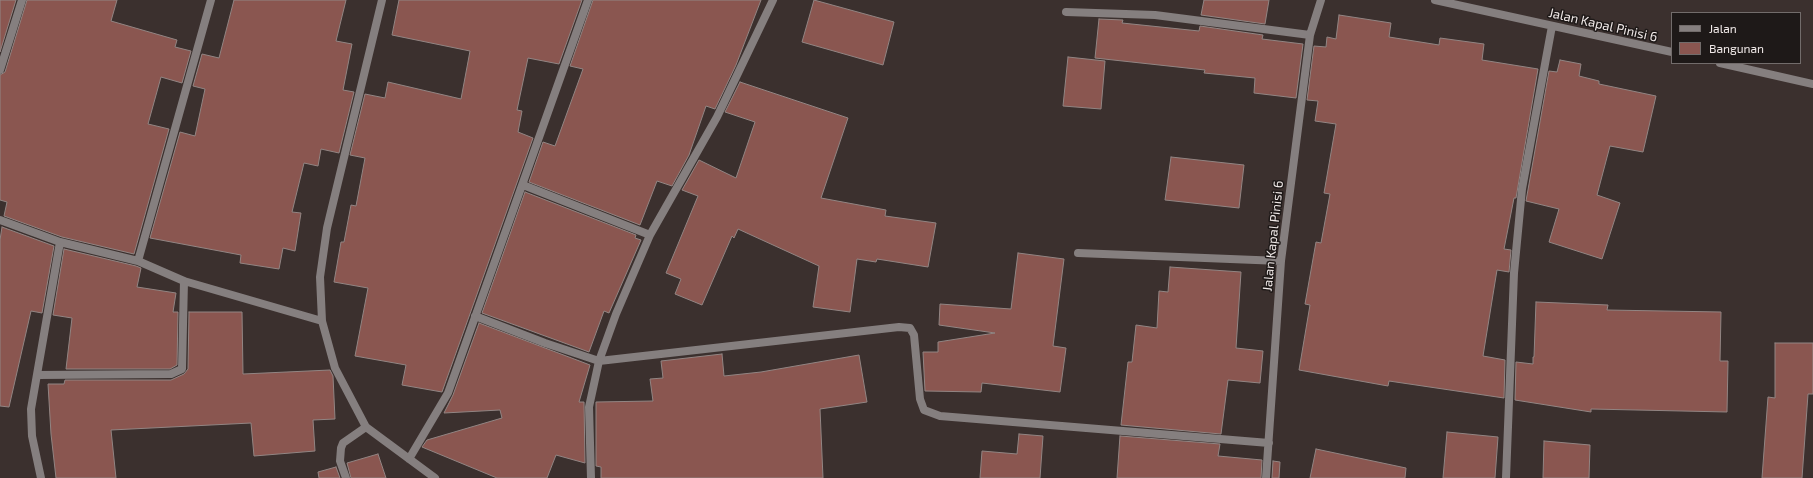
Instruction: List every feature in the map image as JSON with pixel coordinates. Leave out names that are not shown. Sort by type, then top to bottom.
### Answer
[{"type":"street","points":[[0,70],[22,0]]},
{"type":"street","points":[[138,261],[211,0]]},
{"type":"street","points":[[382,0],[327,228],[320,277],[322,320],[335,368],[366,427],[435,478]]},
{"type":"street","points":[[409,459],[448,393],[588,0]]},
{"type":"street","points":[[591,478],[589,407],[599,361],[616,314],[650,235],[717,117],[773,0]]},
{"type":"street","name":"Jalan Kapal Pinisi 6","points":[[1266,478],[1281,261],[1310,35],[1321,0]]},
{"type":"street","name":"Jalan Kapal Pinisi 6","points":[[1435,0],[1451,2],[1671,52]]},
{"type":"street","points":[[1066,12],[1155,15],[1310,35]]},
{"type":"street","points":[[1506,478],[1514,273],[1521,196],[1552,26]]},
{"type":"street","points":[[1724,64],[1813,84]]},
{"type":"street","points":[[523,185],[650,235]]},
{"type":"street","points":[[0,220],[60,242],[138,261],[184,281],[322,320]]},
{"type":"street","points":[[41,478],[32,436],[31,409],[60,242]]},
{"type":"street","points":[[1078,253],[1281,261]]},
{"type":"street","points":[[38,375],[171,374],[182,369],[184,281]]},
{"type":"street","points":[[475,316],[545,343],[599,361],[899,327],[910,328],[914,335],[920,399],[924,410],[940,416],[1269,443]]},
{"type":"street","points":[[346,478],[340,461],[341,448],[343,443],[366,427]]},
{"type":"building","points":[[0,0],[16,0],[0,52]]},
{"type":"building","points":[[27,0],[117,0],[111,21],[177,40],[175,47],[191,51],[182,83],[161,77],[148,124],[169,129],[134,254],[62,237],[4,216],[7,202],[0,200],[0,75],[5,72]]},
{"type":"building","points":[[234,0],[346,0],[336,41],[352,44],[343,90],[354,92],[339,153],[321,149],[318,166],[304,163],[292,212],[301,213],[295,251],[283,248],[279,269],[240,263],[241,255],[150,238],[180,132],[195,136],[205,89],[193,86],[202,54],[219,58]]},
{"type":"building","points":[[399,0],[582,0],[559,64],[528,58],[517,110],[522,111],[518,132],[533,138],[442,392],[402,385],[406,365],[355,356],[368,288],[334,282],[341,242],[344,242],[351,205],[356,206],[365,158],[350,155],[365,94],[385,98],[388,82],[461,99],[470,51],[392,35]]},
{"type":"building","points":[[593,0],[761,0],[736,65],[715,109],[706,106],[689,155],[672,186],[657,181],[640,225],[529,182],[543,142],[555,146],[583,69],[570,66]]},
{"type":"building","points":[[814,0],[894,22],[883,65],[802,42]]},
{"type":"building","points":[[1204,0],[1269,0],[1265,24],[1201,15]]},
{"type":"building","points":[[1339,15],[1391,23],[1389,37],[1439,45],[1440,38],[1484,44],[1482,60],[1538,69],[1516,198],[1514,198],[1504,249],[1511,250],[1509,272],[1497,270],[1483,356],[1505,360],[1504,398],[1389,381],[1388,386],[1299,370],[1310,305],[1305,304],[1316,242],[1321,243],[1330,194],[1324,193],[1336,124],[1315,121],[1318,101],[1307,100],[1314,46],[1326,47],[1327,37],[1336,39]]},
{"type":"building","points":[[1099,19],[1123,20],[1122,23],[1199,31],[1200,26],[1263,35],[1262,39],[1303,44],[1296,98],[1254,93],[1255,78],[1204,73],[1205,70],[1095,58]]},
{"type":"building","points":[[1068,57],[1105,61],[1101,109],[1063,106]]},
{"type":"building","points":[[1560,60],[1581,64],[1579,76],[1599,81],[1599,84],[1656,96],[1643,152],[1610,146],[1597,195],[1620,203],[1602,259],[1549,242],[1559,209],[1526,201],[1549,71],[1557,72]]},
{"type":"building","points":[[740,82],[848,118],[821,198],[886,210],[885,216],[936,223],[928,267],[877,259],[876,262],[857,259],[850,312],[813,307],[819,266],[738,229],[734,238],[732,236],[702,305],[675,294],[681,279],[666,273],[698,196],[682,190],[699,160],[736,178],[755,122],[725,112]]},
{"type":"building","points":[[1171,157],[1244,165],[1239,208],[1165,200]]},
{"type":"building","points":[[525,192],[636,235],[635,238],[641,240],[609,313],[604,311],[589,352],[482,313]]},
{"type":"building","points":[[2,227],[54,246],[42,313],[31,311],[9,407],[0,406],[0,240]]},
{"type":"building","points":[[64,249],[136,266],[141,268],[137,287],[176,293],[173,312],[178,312],[177,365],[170,369],[66,369],[72,318],[53,315]]},
{"type":"building","points":[[1018,253],[1064,259],[1053,346],[1066,348],[1060,392],[982,383],[981,392],[925,391],[923,352],[938,352],[938,342],[995,333],[939,325],[940,304],[1011,309]]},
{"type":"building","points":[[1170,267],[1241,272],[1236,348],[1263,351],[1260,383],[1228,380],[1221,434],[1121,425],[1128,362],[1132,362],[1136,325],[1157,328],[1159,291],[1168,292]]},
{"type":"building","points":[[1536,302],[1608,305],[1607,310],[1721,312],[1720,361],[1728,361],[1727,412],[1591,409],[1591,412],[1515,400],[1516,362],[1533,364]]},
{"type":"building","points":[[189,312],[242,312],[243,374],[330,370],[333,376],[335,419],[313,420],[315,451],[254,456],[251,423],[111,430],[116,478],[56,478],[51,434],[48,384],[64,384],[65,380],[171,380],[184,374],[188,369]]},
{"type":"building","points":[[479,323],[590,365],[579,402],[584,402],[585,463],[556,455],[547,478],[497,478],[422,447],[427,440],[502,418],[500,410],[444,413],[453,395]]},
{"type":"building","points":[[1775,343],[1813,343],[1813,394],[1808,394],[1802,478],[1762,478],[1768,397],[1775,398]]},
{"type":"building","points":[[722,354],[724,376],[761,372],[859,355],[867,402],[820,409],[823,478],[601,478],[601,467],[596,466],[596,402],[653,401],[650,379],[663,378],[661,361]]},
{"type":"building","points":[[1447,432],[1498,437],[1495,478],[1443,478]]},
{"type":"building","points":[[1019,434],[1043,436],[1040,478],[980,478],[982,451],[1017,454]]},
{"type":"building","points":[[1120,436],[1220,444],[1218,456],[1262,460],[1261,478],[1117,478]]},
{"type":"building","points":[[1544,441],[1590,445],[1589,478],[1543,478]]},
{"type":"building","points":[[1316,449],[1406,468],[1405,478],[1310,478]]},
{"type":"building","points":[[378,454],[386,478],[351,478],[347,463]]},
{"type":"building","points":[[1273,461],[1280,462],[1279,478],[1272,478]]},
{"type":"building","points":[[336,467],[340,478],[319,478],[318,472]]}]
